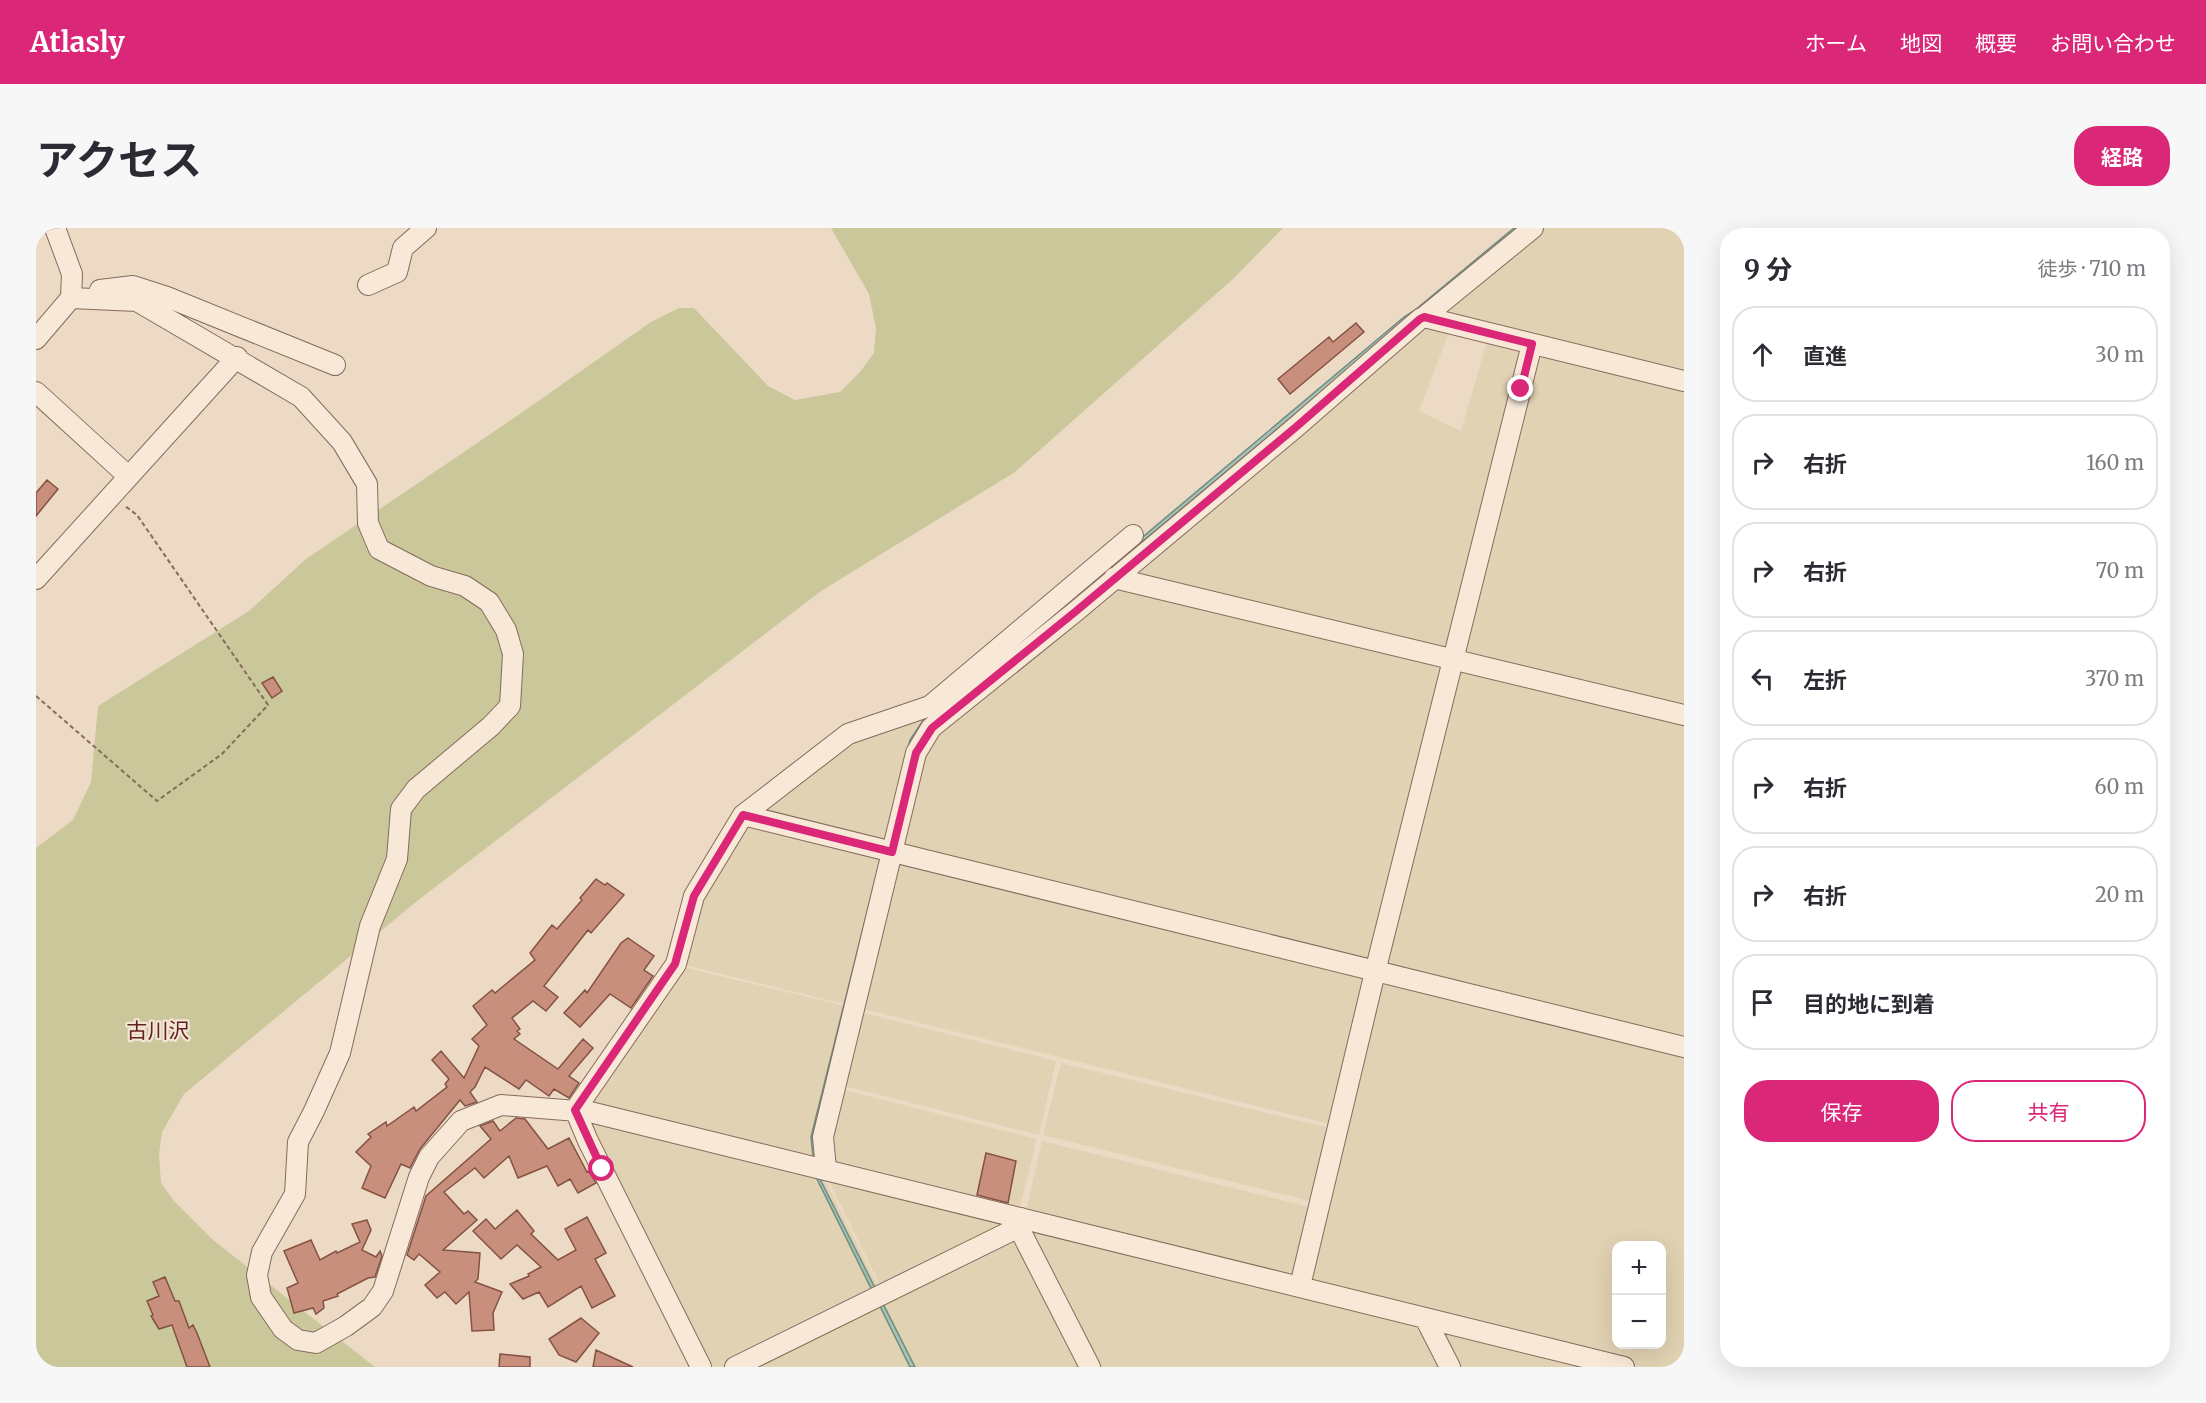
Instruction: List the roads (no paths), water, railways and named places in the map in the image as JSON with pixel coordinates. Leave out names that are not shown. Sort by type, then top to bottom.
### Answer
[{"type":"street","points":[[55,228],[72,274],[71,298]]},
{"type":"street","points":[[368,285],[397,272],[402,248],[426,228]]},
{"type":"street","points":[[826,1169],[823,1137],[916,753],[932,728],[1304,420],[1420,319],[1533,228]]},
{"type":"street","points":[[36,339],[71,298],[133,286],[167,297],[335,365]]},
{"type":"street","points":[[71,298],[137,301],[237,357],[301,397],[342,442],[367,484],[368,523],[379,549],[431,576],[465,586],[489,602],[506,630],[513,654],[510,706],[483,733],[416,789],[401,809],[397,859],[370,926],[340,1053],[298,1142],[295,1194],[262,1252],[257,1275],[261,1297],[283,1329],[298,1340],[316,1343],[346,1326],[372,1307],[383,1291],[419,1177],[429,1157],[461,1121],[501,1105],[590,1112],[1624,1367]]},
{"type":"street","points":[[1424,317],[1684,381]]},
{"type":"street","points":[[1300,1286],[1375,972],[1532,344]]},
{"type":"street","points":[[36,579],[237,357]]},
{"type":"street","points":[[36,392],[128,476]]},
{"type":"street","points":[[575,1110],[675,964],[694,896],[743,815],[848,734],[930,706],[1133,535]]},
{"type":"street","points":[[1114,578],[1684,715]]},
{"type":"street","points":[[743,815],[1684,1047]]},
{"type":"street","points":[[575,1110],[588,1141],[701,1367]]},
{"type":"street","points":[[735,1367],[1015,1229],[1021,1218]]},
{"type":"street","points":[[1021,1218],[1022,1234],[1090,1367]]},
{"type":"street","points":[[1425,1318],[1450,1367]]},
{"type":"district","name":"古川沢","points":[[158,1030]]}]
